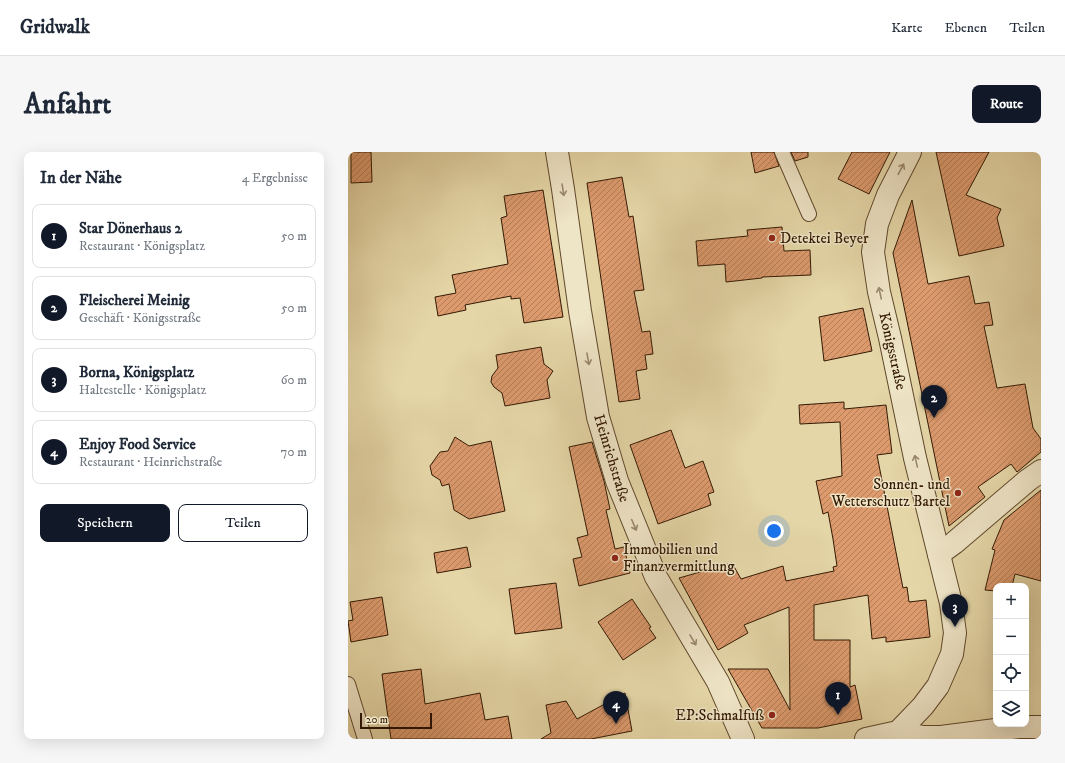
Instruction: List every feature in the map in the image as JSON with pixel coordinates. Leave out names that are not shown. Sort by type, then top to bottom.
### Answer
[{"type":"street","name":"Heinrichstraße","points":[[557,152],[581,316],[598,417],[616,481],[656,577],[718,682],[743,739]]},
{"type":"street","name":"Königsstraße","points":[[898,732],[924,706],[938,686],[952,654],[955,627],[951,603],[915,458],[879,292],[873,252],[877,224],[888,195],[910,152]]},
{"type":"street","points":[[939,554],[1028,480],[1041,471]]},
{"type":"street","points":[[866,739],[898,732],[923,737],[977,736],[1020,727],[1041,727]]},
{"type":"lane","points":[[782,152],[809,214]]},
{"type":"lane","points":[[348,684],[365,739]]},
{"type":"building","points":[[351,152],[371,152],[372,182],[351,183]]},
{"type":"building","points":[[751,152],[774,152],[779,166],[755,173]]},
{"type":"building","points":[[791,152],[808,152],[808,157],[795,161]]},
{"type":"building","points":[[852,152],[890,152],[869,194],[838,179]]},
{"type":"building","points":[[936,152],[989,152],[966,195],[1001,209],[997,218],[1004,246],[959,256]]},
{"type":"building","points":[[622,177],[629,217],[633,216],[644,290],[634,291],[642,332],[650,331],[653,354],[645,355],[647,369],[636,371],[640,399],[619,402],[587,183]]},
{"type":"building","points":[[543,190],[563,317],[524,323],[520,298],[511,299],[511,296],[465,305],[466,310],[438,316],[435,297],[456,293],[452,275],[508,264],[501,218],[507,216],[504,196]]},
{"type":"building","points":[[912,200],[928,284],[969,276],[975,304],[989,302],[993,325],[984,326],[997,388],[1025,384],[1033,428],[1041,439],[1041,452],[1017,472],[1011,464],[978,487],[985,497],[949,526],[893,253]]},
{"type":"building","points":[[782,227],[784,251],[810,250],[811,275],[762,277],[726,282],[725,264],[698,266],[696,241],[748,236],[747,230]]},
{"type":"building","points":[[863,308],[872,351],[824,361],[819,317]]},
{"type":"building","points":[[541,347],[544,364],[553,371],[547,380],[550,398],[505,406],[502,393],[494,387],[491,382],[492,376],[498,368],[496,355]]},
{"type":"building","points":[[844,402],[844,409],[886,405],[892,453],[877,455],[903,588],[907,587],[909,602],[926,600],[930,637],[886,642],[886,637],[872,639],[868,595],[814,605],[814,640],[850,640],[850,687],[855,685],[862,719],[818,728],[762,728],[728,669],[768,669],[790,710],[789,607],[744,625],[748,633],[718,650],[679,578],[732,563],[741,579],[783,566],[786,581],[834,571],[833,567],[837,566],[828,512],[823,514],[816,481],[842,476],[840,422],[800,424],[799,405]]},
{"type":"building","points":[[671,430],[685,468],[703,461],[714,492],[708,494],[711,505],[658,524],[630,445]]},
{"type":"building","points":[[455,437],[469,446],[491,441],[505,511],[469,519],[454,510],[449,484],[442,486],[440,480],[432,475],[430,466],[440,452],[448,451]]},
{"type":"building","points":[[592,442],[604,481],[610,509],[606,510],[615,549],[624,547],[630,573],[579,586],[573,559],[582,557],[577,538],[588,535],[569,447]]},
{"type":"building","points":[[1041,490],[1041,581],[1015,574],[1013,583],[993,583],[993,591],[985,590],[995,550],[992,549],[1004,520]]},
{"type":"building","points":[[467,547],[471,567],[437,573],[434,553]]},
{"type":"building","points":[[556,583],[562,628],[515,634],[509,589]]},
{"type":"building","points":[[382,597],[388,635],[351,642],[348,621],[353,620],[350,602]]},
{"type":"building","points":[[632,599],[651,627],[649,628],[656,638],[623,660],[598,622]]},
{"type":"building","points":[[421,669],[425,704],[480,693],[485,720],[508,716],[512,739],[391,739],[382,674]]},
{"type":"building","points":[[625,693],[632,731],[591,739],[541,739],[551,733],[546,705],[566,701],[577,719]]},
{"type":"place","name":"Detektei Beyer","points":[[772,238]]},
{"type":"place","name":"Fleischerei Meinig","points":[[934,418]]},
{"type":"place","name":"Sonnen- und Wetterschutz Bartel","points":[[958,493]]},
{"type":"place","name":"Immobilien und Finanzvermittlung","points":[[615,558]]},
{"type":"place","name":"Borna, Königsplatz","points":[[955,627]]},
{"type":"place","name":"EP:Schmalfuß","points":[[772,715]]},
{"type":"place","name":"Star Dönerhaus 2","points":[[838,715]]},
{"type":"place","name":"Enjoy Food Service","points":[[616,724]]}]
